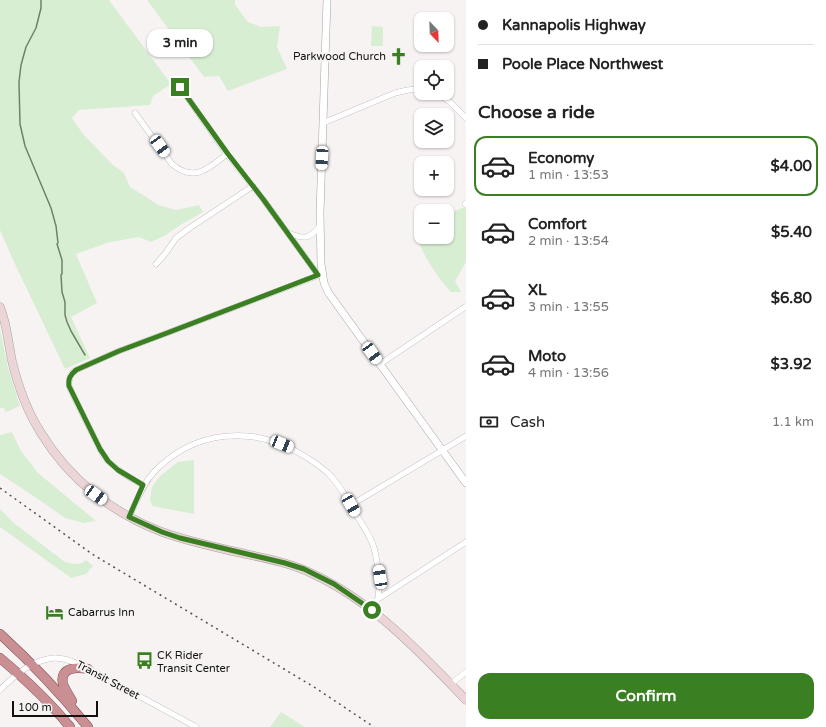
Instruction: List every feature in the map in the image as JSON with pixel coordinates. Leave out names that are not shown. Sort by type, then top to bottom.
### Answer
[{"type":"highway","points":[[0,634],[32,664],[66,700],[88,727]]},
{"type":"highway","points":[[0,658],[51,705],[70,727]]},
{"type":"highway","points":[[81,718],[64,684],[63,676],[72,668],[88,669]]},
{"type":"main road","points":[[0,307],[6,324],[19,386],[29,411],[40,433],[58,458],[81,483],[110,506],[129,517],[162,532],[180,538],[285,563],[304,569],[373,603],[466,700]]},
{"type":"street","points":[[320,274],[320,226],[327,0]]},
{"type":"street","points":[[180,87],[286,232],[320,274],[328,292],[466,483]]},
{"type":"street","points":[[323,123],[395,93],[414,90]]},
{"type":"street","points":[[447,100],[466,118]]},
{"type":"street","points":[[135,113],[172,164],[184,172],[199,172],[209,168],[228,154]]},
{"type":"street","points":[[156,264],[176,238],[253,186]]},
{"type":"street","points":[[286,232],[300,237],[307,237],[311,236],[320,226]]},
{"type":"street","points":[[143,485],[118,470],[104,455],[69,386],[69,380],[72,373],[119,351],[320,274]]},
{"type":"street","points":[[380,364],[465,307]]},
{"type":"street","points":[[129,517],[143,485],[154,471],[176,454],[192,445],[205,440],[228,435],[240,435],[275,441],[313,461],[328,473],[351,505],[374,547],[380,584],[373,603]]},
{"type":"street","points":[[351,505],[466,436]]},
{"type":"street","points":[[373,603],[466,542]]},
{"type":"street","name":"Transit Street","points":[[0,690],[18,673],[32,664],[47,659],[61,658],[70,660],[88,669],[196,727]]},
{"type":"street","points":[[451,684],[466,672]]},
{"type":"green space","points":[[0,0],[109,0],[171,84],[153,96],[150,105],[79,110],[72,118],[83,134],[113,165],[124,173],[130,187],[158,205],[176,210],[199,205],[203,212],[164,236],[151,242],[139,237],[110,242],[76,254],[97,303],[71,317],[90,358],[65,369],[0,230]]},
{"type":"green space","points":[[147,0],[235,0],[235,5],[248,22],[261,27],[280,26],[277,47],[287,69],[228,91],[219,76],[204,77]]},
{"type":"green space","points":[[372,26],[383,27],[383,46],[371,46]]},
{"type":"green space","points":[[465,207],[466,209],[466,262],[455,281],[461,292],[451,292],[441,281],[420,244],[454,244],[454,211]]},
{"type":"green space","points":[[0,329],[8,368],[20,406],[6,412],[4,408],[0,408]]},
{"type":"green space","points":[[12,432],[21,451],[38,473],[96,521],[84,523],[65,518],[0,474],[0,435]]},
{"type":"green space","points":[[194,460],[194,514],[152,506],[150,499],[152,487],[160,476],[178,462]]},
{"type":"green space","points":[[0,509],[15,524],[65,562],[78,564],[86,560],[93,566],[86,574],[71,578],[0,527]]},
{"type":"green space","points":[[281,712],[305,727],[270,727]]},
{"type":"waterway","points":[[41,0],[41,8],[36,28],[26,47],[21,65],[19,82],[20,124],[25,146],[51,208],[56,226],[57,244],[62,260],[61,275],[62,292],[65,302],[65,315],[71,331],[85,355]]},
{"type":"railway","points":[[0,488],[92,554],[314,687],[374,727]]},
{"type":"place","name":"Parkwood Church","points":[[399,56]]},
{"type":"place","name":"Cabarrus Inn","points":[[55,612]]},
{"type":"place","name":"CK Rider Transit Center","points":[[144,661]]},
{"type":"route","points":[[180,87],[318,275],[119,351],[76,370],[70,377],[69,386],[100,449],[108,461],[118,470],[143,485],[129,517],[162,532],[196,543],[285,563],[304,569],[334,584],[372,610]]}]
